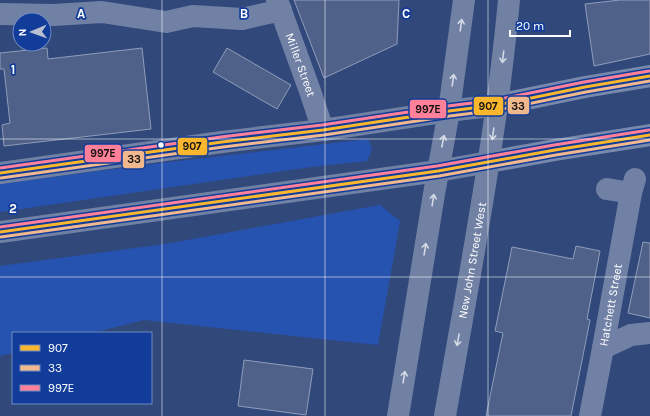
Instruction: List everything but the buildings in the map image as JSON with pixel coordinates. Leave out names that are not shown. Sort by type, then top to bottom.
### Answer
[{"type":"highway","points":[[398,416],[449,111],[464,0]]},
{"type":"highway","name":"New John Street West","points":[[444,416],[498,105],[509,0]]},
{"type":"highway","points":[[0,174],[222,142],[323,130],[498,105]]},
{"type":"highway","points":[[0,232],[438,171],[489,162]]},
{"type":"main road","points":[[498,105],[585,87],[650,76]]},
{"type":"main road","points":[[489,162],[650,134]]},
{"type":"street","points":[[0,14],[54,15],[102,12],[166,22],[193,16],[242,19],[279,5]]},
{"type":"street","name":"Miller Street","points":[[279,5],[323,130]]},
{"type":"street","name":"Hatchett Street","points":[[590,416],[633,186],[606,189]]},
{"type":"street","points":[[603,348],[631,335],[650,333]]},
{"type":"shaded area","points":[[368,139],[372,149],[367,161],[311,167],[0,212],[0,184],[152,164]]},
{"type":"shaded area","points":[[380,205],[400,221],[378,345],[144,320],[96,332],[12,332],[12,353],[0,356],[0,266],[165,244]]},
{"type":"transit line","name":"997E","points":[[0,168],[496,100],[584,82],[649,71]]},
{"type":"transit line","name":"907","points":[[0,173],[497,105],[585,87],[650,76]]},
{"type":"transit line","name":"33","points":[[1,178],[498,110],[650,81]]},
{"type":"transit line","name":"997E","points":[[0,227],[437,166],[649,130]]},
{"type":"transit line","name":"907","points":[[0,232],[438,171],[650,135]]},
{"type":"transit line","name":"33","points":[[1,237],[439,176],[650,140]]}]
